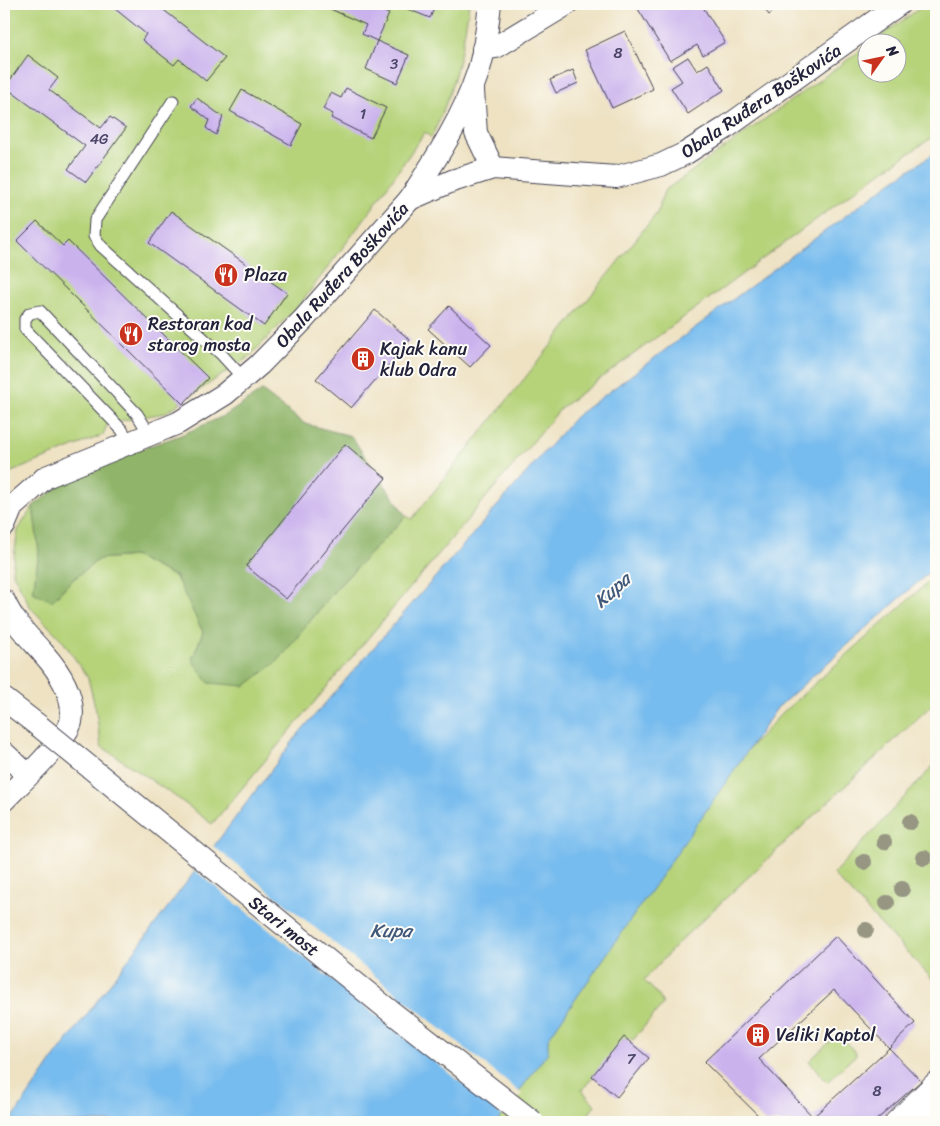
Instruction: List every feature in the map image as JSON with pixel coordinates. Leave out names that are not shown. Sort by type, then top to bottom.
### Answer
[{"type":"street","points":[[410,199],[452,133],[473,87],[483,50],[490,4]]},
{"type":"street","points":[[483,50],[496,48],[567,4]]},
{"type":"street","name":"Obala Ruđera Boškovića","points":[[4,522],[12,507],[46,477],[67,466],[140,439],[198,412],[243,378],[304,320],[410,199],[452,181],[493,168],[616,177],[661,165],[686,153],[724,129],[899,4]]},
{"type":"street","points":[[473,87],[476,133],[493,168]]},
{"type":"street","points":[[4,601],[16,622],[63,679],[71,705],[69,727],[46,757],[4,800]]},
{"type":"street","name":"Stari most","points":[[4,699],[385,1007],[533,1122]]},
{"type":"street","points":[[4,752],[28,775]]},
{"type":"street","points":[[896,1122],[936,1083]]},
{"type":"street","points":[[924,1122],[936,1104]]},
{"type":"lane","points":[[173,101],[95,220],[94,236],[101,246],[222,355],[243,378]]},
{"type":"lane","points":[[40,311],[137,414],[140,439],[122,430],[25,329],[25,319],[30,313],[40,311]]},
{"type":"green space","points":[[4,4],[469,4],[456,72],[445,106],[431,138],[425,132],[371,210],[301,303],[249,357],[165,413],[108,423],[103,435],[4,475]]},
{"type":"green space","points":[[926,4],[936,4],[936,135],[871,179],[562,407],[212,824],[101,746],[96,711],[88,678],[62,640],[31,608],[12,571],[18,530],[33,506],[39,552],[33,592],[52,601],[70,582],[99,559],[134,556],[176,577],[203,632],[192,660],[278,661],[335,590],[406,516],[412,519],[657,213],[664,191],[858,52],[858,82],[908,82],[908,32],[886,32]]},
{"type":"green space","points":[[262,391],[305,424],[351,436],[406,516],[335,590],[278,661],[245,686],[209,683],[192,660],[203,632],[176,577],[134,556],[99,559],[70,582],[52,601],[33,592],[39,552],[33,506],[79,471],[181,435],[226,415]]},
{"type":"green space","points":[[936,575],[936,701],[680,941],[644,980],[659,996],[663,1004],[633,1040],[627,1037],[582,1090],[595,1105],[583,1122],[431,1122],[540,976],[781,714]]},
{"type":"green space","points":[[936,763],[936,983],[833,874]]},
{"type":"green space","points":[[838,1034],[857,1054],[827,1082],[809,1061]]},
{"type":"water","name":"Kupa","points":[[936,152],[936,566],[777,708],[548,1039],[548,1052],[497,1122],[10,1122],[54,1058],[300,732],[575,417],[887,185]]},
{"type":"pier","points":[[212,845],[522,1094],[504,1117],[193,869]]},
{"type":"building","points":[[109,4],[156,4],[225,58],[206,81],[179,59],[174,65],[142,40],[146,34]]},
{"type":"building","points":[[327,4],[367,4],[389,14],[377,41],[362,34],[366,25],[326,7]]},
{"type":"building","points":[[395,4],[436,4],[430,18]]},
{"type":"building","points":[[635,4],[701,4],[725,42],[703,55],[697,45],[670,61]]},
{"type":"building","points":[[761,4],[784,4],[769,15]]},
{"type":"building","points":[[625,31],[653,89],[612,108],[585,50]]},
{"type":"building","points":[[377,41],[409,55],[397,83],[366,69]]},
{"type":"building","points":[[28,55],[58,78],[49,90],[101,128],[110,117],[126,128],[86,182],[68,169],[85,146],[5,87]]},
{"type":"building","points":[[688,57],[697,71],[708,64],[724,90],[688,114],[671,88],[682,81],[672,67]]},
{"type":"building","points":[[573,70],[578,83],[556,93],[550,80]]},
{"type":"building","points":[[346,88],[386,108],[371,138],[331,118],[333,114],[323,109],[331,93],[341,98]]},
{"type":"building","points":[[242,90],[302,124],[291,145],[230,111]]},
{"type":"building","points":[[197,98],[223,117],[216,135],[206,128],[209,120],[191,106]]},
{"type":"building","points":[[171,211],[287,293],[264,326],[149,243]]},
{"type":"building","points":[[37,221],[63,246],[68,241],[208,378],[183,404],[17,241]]},
{"type":"building","points":[[449,306],[491,345],[470,367],[428,329]]},
{"type":"building","name":"Kajak kanu klub Odra","points":[[375,310],[410,340],[351,408],[316,379]]},
{"type":"building","points":[[345,444],[386,478],[286,599],[246,566]]},
{"type":"building","name":"Veliki Kaptol","points":[[836,936],[915,1023],[889,1048],[834,990],[759,1059],[813,1117],[808,1122],[765,1122],[704,1062]]},
{"type":"building","points":[[624,1037],[649,1058],[617,1097],[592,1076]]},
{"type":"building","points":[[889,1048],[921,1081],[874,1122],[817,1122],[813,1117]]},
{"type":"place","name":"Plaza","points":[[226,275]]},
{"type":"place","name":"Restoran kod starog mosta","points":[[131,334]]},
{"type":"place","name":"Kajak kanu klub Odra","points":[[363,359]]},
{"type":"place","name":"Veliki Kaptol","points":[[758,1035]]}]
